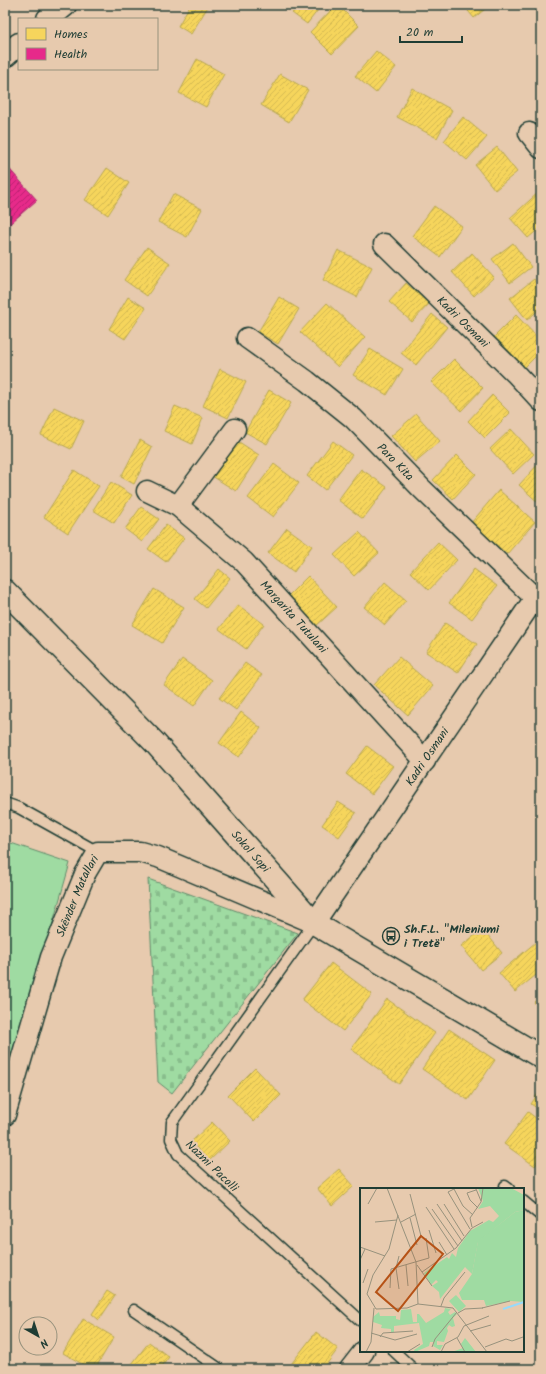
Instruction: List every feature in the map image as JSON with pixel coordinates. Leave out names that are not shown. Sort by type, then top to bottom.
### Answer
[{"type":"street","points":[[49,18],[64,5]]},
{"type":"street","points":[[5,56],[18,45]]},
{"type":"street","name":"Kadri Osmani","points":[[384,244],[515,373],[541,401]]},
{"type":"street","name":"Paro Kita","points":[[247,338],[353,418],[421,488],[539,599]]},
{"type":"street","points":[[178,506],[235,429]]},
{"type":"street","name":"Margarita Tutulani","points":[[147,491],[178,506],[244,562],[425,761]]},
{"type":"street","name":"Sokol Sopi","points":[[5,591],[155,744],[314,923],[541,1057]]},
{"type":"street","name":"Kadri Osmani","points":[[314,923],[425,761],[539,599]]},
{"type":"street","name":"Skënder Matallari","points":[[5,1116],[51,957],[84,874],[98,852],[140,852],[158,857],[314,923]]},
{"type":"street","points":[[350,1369],[363,1352]]},
{"type":"lane","points":[[5,803],[19,808],[98,852]]},
{"type":"lane","name":"Nazmi Pacolli","points":[[314,923],[172,1122],[171,1138],[178,1154],[360,1320]]},
{"type":"lane","points":[[524,1201],[541,1216]]},
{"type":"lane","points":[[134,1310],[220,1369]]},
{"type":"lane","points":[[395,1352],[414,1369]]},
{"type":"green space","points":[[5,841],[70,863],[5,1091]]},
{"type":"green space","points":[[148,879],[298,933],[172,1093],[158,1082]]},
{"type":"building: Homes","points":[[190,5],[209,5],[191,34],[178,26]]},
{"type":"building: Homes","points":[[298,5],[322,5],[307,24],[292,13]]},
{"type":"building: Homes","points":[[336,5],[338,5],[359,26],[332,54],[310,32]]},
{"type":"building: Homes","points":[[463,5],[490,5],[474,18]]},
{"type":"building: Homes","points":[[376,51],[396,67],[376,93],[355,76]]},
{"type":"building: Homes","points":[[197,59],[224,74],[206,107],[179,93]]},
{"type":"building: Homes","points":[[280,74],[308,90],[289,122],[261,105]]},
{"type":"building: Homes","points":[[412,88],[452,110],[437,138],[397,117]]},
{"type":"building: Homes","points":[[463,117],[487,137],[467,160],[444,141]]},
{"type":"building: Homes","points":[[497,147],[517,172],[495,190],[475,165]]},
{"type":"building: Homes","points":[[107,168],[129,183],[108,215],[85,200]]},
{"type":"building: Homes","points":[[540,191],[541,227],[528,238],[510,218]]},
{"type":"building: Homes","points":[[173,194],[202,209],[187,237],[158,222]]},
{"type":"building: Homes","points":[[434,206],[462,226],[440,257],[412,236]]},
{"type":"building: Homes","points":[[513,243],[531,267],[510,283],[492,259]]},
{"type":"building: Homes","points":[[147,247],[170,263],[147,296],[124,280]]},
{"type":"building: Homes","points":[[338,250],[372,267],[357,297],[323,280]]},
{"type":"building: Homes","points":[[472,253],[494,277],[474,296],[452,272]]},
{"type":"building: Homes","points":[[534,279],[541,288],[541,308],[527,320],[510,298]]},
{"type":"building: Homes","points":[[406,283],[429,304],[412,322],[389,302]]},
{"type":"building: Homes","points":[[128,297],[146,308],[125,339],[109,329]]},
{"type":"building: Homes","points":[[279,297],[299,309],[278,344],[258,332]]},
{"type":"building: Homes","points":[[327,303],[365,337],[338,367],[300,332]]},
{"type":"building: Homes","points":[[432,314],[447,327],[416,365],[401,353]]},
{"type":"building: Homes","points":[[516,315],[541,341],[541,351],[523,369],[493,338]]},
{"type":"building: Homes","points":[[370,349],[403,369],[387,395],[353,375]]},
{"type":"building: Homes","points":[[454,359],[483,388],[461,411],[431,382]]},
{"type":"building: Homes","points":[[220,369],[246,382],[228,418],[203,406]]},
{"type":"building: Homes","points":[[269,390],[291,403],[267,444],[245,432]]},
{"type":"building: Homes","points":[[492,395],[510,413],[485,438],[468,421]]},
{"type":"building: Homes","points":[[175,406],[203,418],[192,444],[164,431]]},
{"type":"building: Homes","points":[[54,407],[84,421],[71,449],[41,435]]},
{"type":"building: Homes","points":[[416,414],[440,441],[415,462],[391,436]]},
{"type":"building: Homes","points":[[511,429],[534,454],[513,474],[490,449]]},
{"type":"building: Homes","points":[[140,440],[152,447],[134,484],[121,477]]},
{"type":"building: Homes","points":[[236,440],[259,455],[236,491],[212,476]]},
{"type":"building: Homes","points":[[333,441],[352,455],[325,490],[307,476]]},
{"type":"building: Homes","points":[[457,455],[476,474],[453,499],[433,480]]},
{"type":"building: Homes","points":[[541,461],[541,505],[519,485]]},
{"type":"building: Homes","points":[[274,464],[299,483],[273,517],[248,498]]},
{"type":"building: Homes","points":[[361,469],[387,487],[363,519],[338,500]]},
{"type":"building: Homes","points":[[74,470],[99,486],[68,533],[44,517]]},
{"type":"building: Homes","points":[[111,482],[132,495],[114,523],[93,510]]},
{"type":"building: Homes","points":[[499,490],[535,522],[507,554],[471,523]]},
{"type":"building: Homes","points":[[141,507],[159,519],[142,542],[125,529]]},
{"type":"building: Homes","points":[[166,525],[184,538],[166,562],[148,549]]},
{"type":"building: Homes","points":[[287,528],[312,546],[294,572],[268,553]]},
{"type":"building: Homes","points":[[359,532],[379,553],[354,576],[334,555]]},
{"type":"building: Homes","points":[[438,542],[457,560],[429,590],[410,572]]},
{"type":"building: Homes","points":[[219,569],[230,578],[206,608],[195,599]]},
{"type":"building: Homes","points":[[474,569],[497,586],[472,619],[449,603]]},
{"type":"building: Homes","points":[[308,576],[337,607],[315,627],[287,597]]},
{"type":"building: Homes","points":[[385,582],[406,600],[385,625],[364,607]]},
{"type":"building: Homes","points":[[154,589],[184,607],[162,643],[132,625]]},
{"type":"building: Homes","points":[[238,605],[264,624],[246,649],[219,629]]},
{"type":"building: Homes","points":[[445,623],[477,644],[458,673],[426,652]]},
{"type":"building: Homes","points":[[399,657],[433,686],[408,715],[374,685]]},
{"type":"building: Homes","points":[[182,659],[212,680],[194,706],[164,685]]},
{"type":"building: Homes","points":[[245,663],[262,675],[236,710],[219,698]]},
{"type":"building: Homes","points":[[241,712],[261,728],[239,757],[219,743]]},
{"type":"building: Homes","points":[[367,746],[393,766],[372,794],[346,774]]},
{"type":"building: Homes","points":[[338,802],[356,813],[339,837],[322,825]]},
{"type":"building: Homes","points":[[483,929],[502,953],[481,970],[461,946]]},
{"type":"building: Homes","points":[[536,942],[541,948],[541,971],[515,992],[499,973]]},
{"type":"building: Homes","points":[[331,963],[372,994],[343,1031],[302,1000]]},
{"type":"building: Homes","points":[[541,996],[541,1011],[534,1002]]},
{"type":"building: Homes","points":[[387,999],[435,1033],[399,1084],[351,1049]]},
{"type":"building: Homes","points":[[449,1029],[495,1060],[468,1100],[422,1069]]},
{"type":"building: Homes","points":[[255,1068],[281,1095],[254,1122],[228,1095]]},
{"type":"building: Homes","points":[[541,1089],[541,1111],[531,1104]]},
{"type":"building: Homes","points":[[528,1112],[541,1122],[541,1158],[535,1166],[504,1144]]},
{"type":"building: Homes","points":[[212,1122],[230,1141],[209,1161],[191,1142]]},
{"type":"building: Homes","points":[[339,1169],[354,1186],[332,1206],[317,1188]]},
{"type":"building: Homes","points":[[107,1291],[115,1296],[99,1320],[92,1314]]},
{"type":"building: Homes","points":[[83,1319],[114,1337],[95,1369],[91,1369],[63,1353]]},
{"type":"building: Homes","points":[[316,1332],[338,1349],[323,1369],[288,1368]]},
{"type":"building: Homes","points":[[149,1342],[169,1357],[160,1369],[128,1369]]},
{"type":"building: Health","points":[[5,164],[37,200],[5,228]]},
{"type":"place","name":"Sh.F.L. \"Mileniumi i Tretë\"","points":[[391,936]]}]
